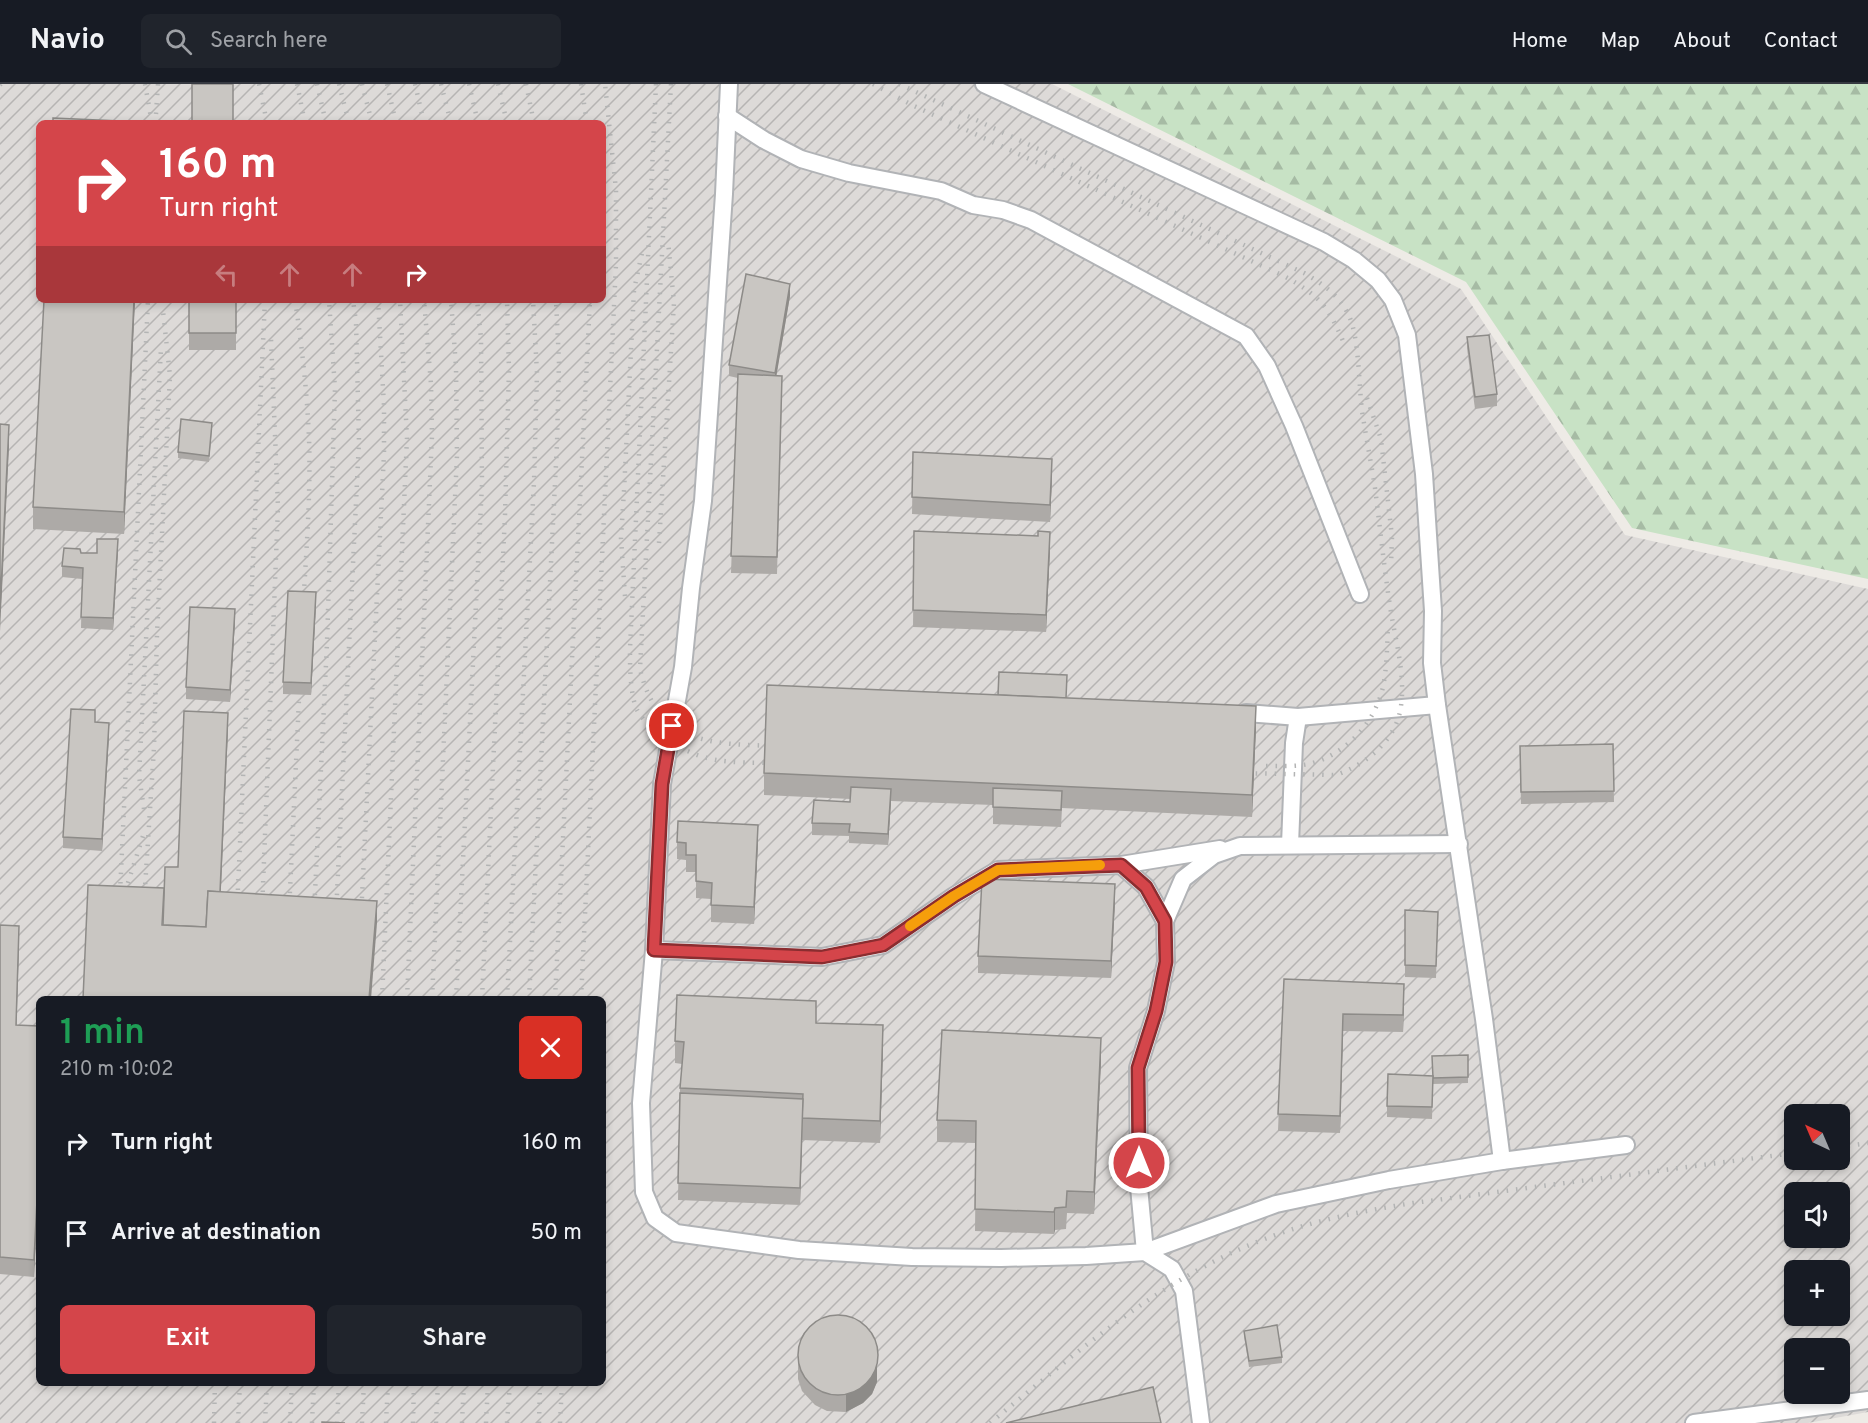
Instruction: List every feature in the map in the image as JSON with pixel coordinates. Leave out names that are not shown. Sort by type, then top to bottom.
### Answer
[{"type":"lane","points":[[729,84],[724,195],[703,501],[683,667],[662,784],[654,950],[641,1103],[644,1192],[655,1218],[676,1233],[799,1250],[912,1257],[1044,1257],[1145,1252],[1276,1204],[1389,1180],[1502,1161],[1626,1145]]},
{"type":"lane","points":[[984,84],[1324,242],[1354,260],[1378,280],[1393,300],[1407,335],[1424,474],[1433,611],[1432,663],[1502,1161]]},
{"type":"lane","points":[[727,116],[764,140],[801,159],[849,173],[941,191],[973,206],[1003,210],[1031,220],[1246,336],[1267,366],[1294,426],[1360,594]]},
{"type":"lane","points":[[1246,712],[1298,717],[1437,705]]},
{"type":"lane","points":[[1290,844],[1294,743],[1298,717]]},
{"type":"lane","points":[[654,950],[822,957],[883,945],[954,896],[998,870],[1121,865],[1240,846],[1458,844]]},
{"type":"lane","points":[[1145,1252],[1139,1187],[1138,1068],[1156,1011],[1166,962],[1165,921],[1183,879],[1214,855],[1240,846]]},
{"type":"lane","points":[[1121,865],[1146,887],[1165,921]]},
{"type":"lane","points":[[1145,1252],[1172,1269],[1184,1291],[1201,1423]]},
{"type":"lane","points":[[1694,1423],[1868,1400]]},
{"type":"shaded area","points":[[0,84],[1052,84],[1461,289],[1625,535],[1868,589],[1868,1412],[1808,1423],[0,1423]]},
{"type":"green space","points":[[1068,84],[1868,84],[1868,579],[1632,528],[1466,282]]},
{"type":"building","points":[[192,84],[233,84],[233,120],[192,120]]},
{"type":"building","points":[[53,118],[98,120],[53,120]]},
{"type":"building","points":[[746,274],[790,284],[775,373],[729,365]]},
{"type":"building","points":[[44,303],[134,303],[124,512],[33,507]]},
{"type":"building","points":[[189,303],[236,303],[236,333],[189,333]]},
{"type":"building","points":[[1489,335],[1497,394],[1475,397],[1467,337]]},
{"type":"building","points":[[738,374],[782,376],[777,557],[731,556]]},
{"type":"building","points":[[181,419],[212,423],[209,456],[178,452]]},
{"type":"building","points":[[0,424],[9,425],[0,609]]},
{"type":"building","points":[[913,452],[1052,459],[1050,505],[912,497]]},
{"type":"building","points":[[914,531],[1038,536],[1038,531],[1050,532],[1046,615],[913,610]]},
{"type":"building","points":[[97,539],[118,539],[113,618],[81,617],[83,568],[62,566],[64,548],[80,549],[81,553],[97,553]]},
{"type":"building","points":[[288,591],[316,592],[311,683],[283,682]]},
{"type":"building","points":[[190,607],[235,609],[230,690],[186,687]]},
{"type":"building","points":[[999,672],[1067,675],[1066,698],[998,695]]},
{"type":"building","points":[[767,685],[1256,706],[1252,795],[764,773]]},
{"type":"building","points":[[71,709],[95,710],[95,722],[109,723],[102,839],[63,837]]},
{"type":"building","points":[[184,711],[228,713],[220,892],[208,891],[206,927],[163,925],[165,867],[178,867]]},
{"type":"building","points":[[1613,744],[1614,791],[1521,792],[1520,746]]},
{"type":"building","points":[[851,787],[891,789],[888,834],[849,832],[850,824],[812,823],[814,800],[850,802]]},
{"type":"building","points":[[993,788],[1062,791],[1061,810],[993,807]]},
{"type":"building","points":[[678,821],[758,825],[754,907],[711,905],[712,883],[696,881],[696,855],[686,855],[686,843],[677,842]]},
{"type":"building","points":[[982,879],[1115,884],[1111,961],[978,956]]},
{"type":"building","points":[[88,885],[164,888],[162,925],[206,927],[208,891],[377,901],[369,996],[83,996]]},
{"type":"building","points":[[1405,910],[1438,912],[1436,966],[1405,965]]},
{"type":"building","points":[[0,925],[19,926],[16,1025],[36,1026],[36,1220],[34,1260],[0,1257]]},
{"type":"building","points":[[1284,979],[1404,984],[1403,1015],[1343,1014],[1340,1116],[1278,1114]]},
{"type":"building","points":[[677,995],[816,1001],[816,1023],[883,1025],[880,1121],[802,1118],[803,1094],[680,1088],[684,1042],[675,1041]]},
{"type":"building","points":[[942,1030],[1101,1038],[1094,1192],[1067,1191],[1066,1207],[1055,1208],[1054,1212],[975,1209],[976,1121],[937,1120]]},
{"type":"building","points":[[1468,1055],[1468,1077],[1433,1078],[1432,1056]]},
{"type":"building","points":[[1388,1074],[1433,1076],[1432,1107],[1387,1106]]},
{"type":"building","points":[[680,1093],[803,1099],[800,1188],[678,1183]]},
{"type":"building","points":[[838,1315],[853,1318],[866,1327],[875,1340],[878,1355],[875,1370],[866,1383],[853,1392],[838,1395],[823,1392],[810,1383],[801,1370],[798,1355],[801,1340],[810,1327],[823,1318]]},
{"type":"building","points":[[1277,1325],[1282,1357],[1249,1361],[1244,1331]]},
{"type":"building","points":[[1153,1387],[1161,1423],[1006,1423]]},
{"type":"railway","points":[[145,84],[151,120]]},
{"type":"railway","points":[[156,114],[158,84]]},
{"type":"railway","points":[[259,84],[266,120]]},
{"type":"railway","points":[[297,84],[304,120]]},
{"type":"railway","points":[[317,84],[325,120]]},
{"type":"railway","points":[[339,84],[348,120]]},
{"type":"railway","points":[[362,84],[371,120]]},
{"type":"railway","points":[[387,84],[395,120]]},
{"type":"railway","points":[[415,84],[423,120]]},
{"type":"railway","points":[[441,84],[450,120]]},
{"type":"railway","points":[[469,84],[477,120]]},
{"type":"railway","points":[[498,84],[506,120]]},
{"type":"railway","points":[[526,84],[533,120]]},
{"type":"railway","points":[[581,84],[587,120]]},
{"type":"railway","points":[[581,996],[616,264],[616,190],[605,84]]},
{"type":"railway","points":[[656,84],[630,649],[633,698],[636,709],[646,722],[671,742],[686,750],[700,756],[729,762],[781,763]]},
{"type":"railway","points":[[671,84],[640,669],[649,695],[660,714],[675,727],[692,736],[712,741],[781,746]]},
{"type":"railway","points":[[873,84],[914,106],[1284,276],[1320,302],[1332,318],[1343,341]]},
{"type":"railway","points":[[899,84],[1304,273],[1330,291],[1341,302],[1349,316],[1357,349],[1362,411],[1402,677],[1398,719],[1388,738],[1373,754],[1336,775],[1237,773]]},
{"type":"railway","points":[[659,543],[674,303],[668,241]]},
{"type":"railway","points":[[625,596],[621,538],[634,290],[642,253]]},
{"type":"railway","points":[[120,893],[148,303]]},
{"type":"railway","points":[[237,909],[265,303]]},
{"type":"railway","points":[[295,303],[304,369],[309,438],[309,502],[303,609]]},
{"type":"railway","points":[[314,914],[327,643],[335,389],[329,303]]},
{"type":"railway","points":[[336,914],[359,441],[356,322],[353,303]]},
{"type":"railway","points":[[361,917],[384,454],[384,406],[378,303]]},
{"type":"railway","points":[[382,996],[407,438],[400,303]]},
{"type":"railway","points":[[407,996],[432,436],[431,384],[424,303]]},
{"type":"railway","points":[[432,996],[457,455],[456,367],[451,303]]},
{"type":"railway","points":[[456,996],[482,485],[481,338],[477,303]]},
{"type":"railway","points":[[482,996],[505,515],[509,370],[507,303]]},
{"type":"railway","points":[[507,996],[534,482],[537,373],[533,303]]},
{"type":"railway","points":[[529,996],[557,444],[559,362],[556,303]]},
{"type":"railway","points":[[555,996],[590,303]]},
{"type":"railway","points":[[144,903],[154,748],[157,633],[170,376],[163,311]]},
{"type":"railway","points":[[262,911],[278,507],[271,339]]},
{"type":"railway","points":[[144,809],[139,776],[161,348]]},
{"type":"railway","points":[[1367,398],[1381,439],[1392,537],[1391,566]]},
{"type":"railway","points":[[1266,766],[1296,766],[1326,758],[1348,743],[1367,724],[1383,687],[1388,626]]},
{"type":"railway","points":[[289,912],[300,678]]},
{"type":"railway","points":[[125,892],[143,836]]},
{"type":"railway","points":[[1850,1145],[1868,1143]]},
{"type":"railway","points":[[990,1423],[1086,1345],[1153,1297],[1224,1257],[1280,1233],[1336,1217],[1413,1203],[1784,1154]]},
{"type":"railway","points":[[214,1423],[215,1386]]},
{"type":"railway","points":[[238,1423],[240,1386]]},
{"type":"railway","points":[[265,1423],[267,1386]]},
{"type":"railway","points":[[290,1423],[292,1386]]},
{"type":"railway","points":[[312,1423],[314,1386]]},
{"type":"railway","points":[[337,1423],[339,1386]]},
{"type":"railway","points":[[362,1423],[364,1386]]},
{"type":"railway","points":[[386,1423],[388,1386]]},
{"type":"railway","points":[[413,1423],[414,1386]]},
{"type":"railway","points":[[436,1423],[438,1386]]},
{"type":"railway","points":[[462,1423],[464,1386]]},
{"type":"railway","points":[[486,1423],[488,1386]]},
{"type":"railway","points":[[507,1423],[510,1386]]},
{"type":"railway","points":[[539,1423],[540,1386]]},
{"type":"railway","points":[[560,1423],[562,1386]]},
{"type":"slow traffic","points":[[910,926],[998,870],[1100,865]]},
{"type":"route","points":[[672,726],[662,784],[654,950],[822,957],[883,945],[954,896],[998,870],[1121,865],[1146,887],[1165,921],[1166,962],[1156,1011],[1138,1068],[1139,1163]]}]
